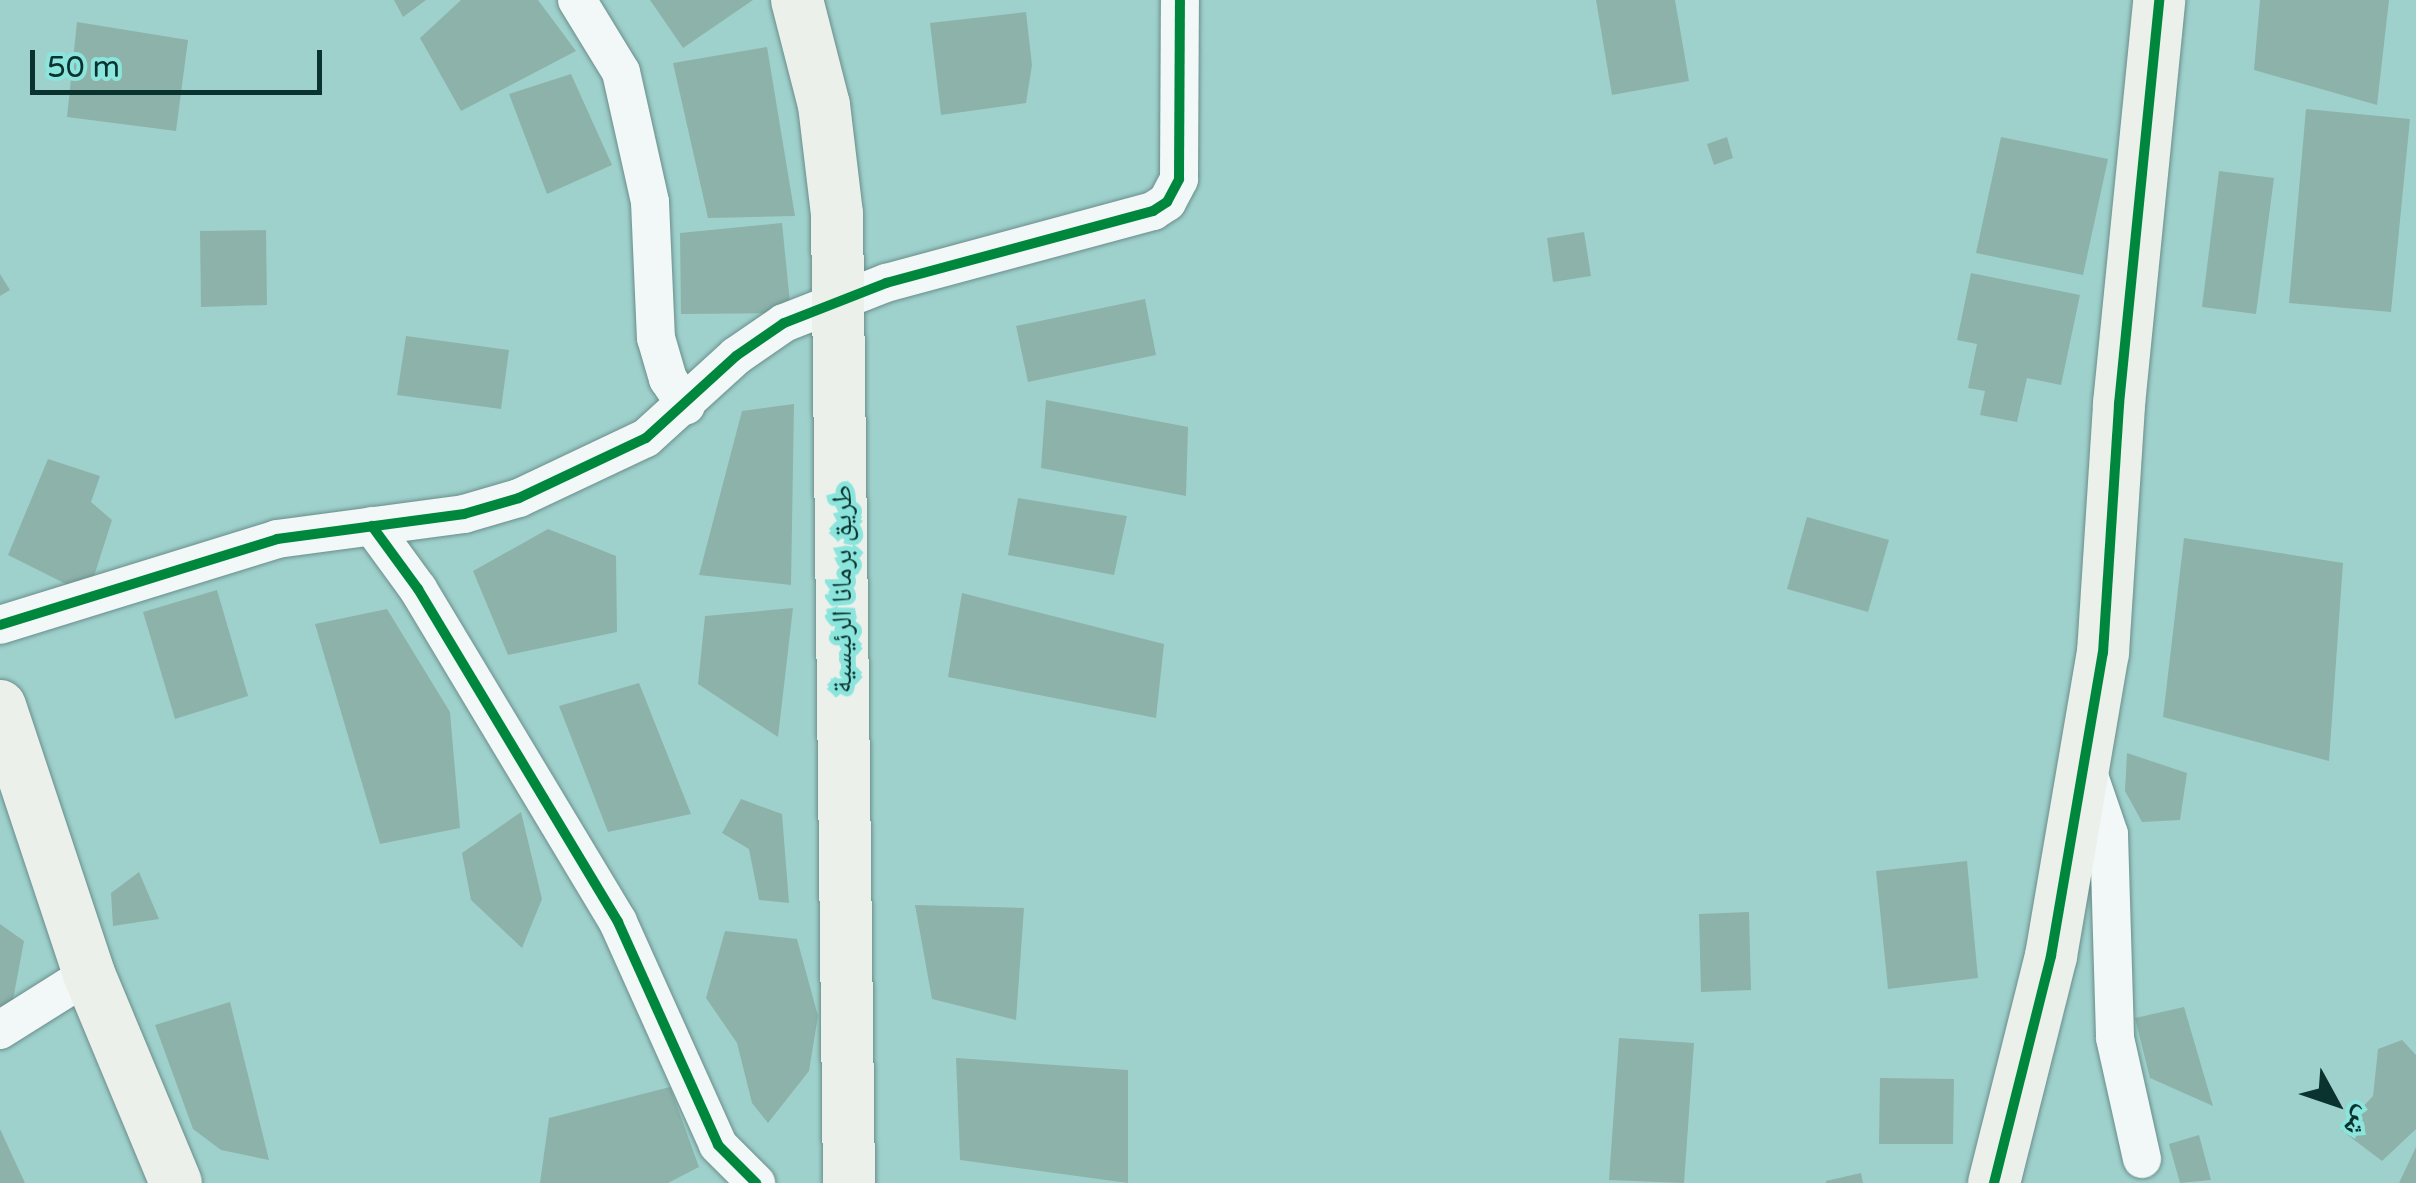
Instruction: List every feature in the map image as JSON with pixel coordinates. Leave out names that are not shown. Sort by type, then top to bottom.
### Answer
[{"type":"street","points":[[577,0],[621,72],[650,202],[656,338],[668,379],[686,406]]},
{"type":"street","name":"طريق برمانا الرئيسية","points":[[797,0],[832,152],[849,1183]]},
{"type":"street","points":[[0,625],[262,544],[464,514],[519,498],[646,438],[686,406],[736,356],[784,323],[922,272],[1139,216],[1168,202],[1180,166],[1180,0]]},
{"type":"street","points":[[1994,1183],[2034,1032],[2103,653],[2121,385],[2159,0]]},
{"type":"street","points":[[372,526],[418,589],[618,922],[718,1145],[756,1183]]},
{"type":"street","points":[[0,706],[89,974],[176,1183]]},
{"type":"street","points":[[2085,764],[2109,834],[2115,1038],[2142,1159]]},
{"type":"street","points":[[0,1030],[89,974]]},
{"type":"building","points":[[394,0],[426,0],[403,17]]},
{"type":"building","points":[[461,0],[538,0],[576,51],[461,111],[420,38]]},
{"type":"building","points":[[650,0],[753,0],[683,48]]},
{"type":"building","points":[[1596,0],[1675,0],[1689,81],[1612,95]]},
{"type":"building","points":[[2260,0],[2389,0],[2377,105],[2254,70]]},
{"type":"building","points":[[1026,12],[1032,65],[1026,103],[941,115],[930,23]]},
{"type":"building","points":[[77,22],[188,40],[176,131],[67,117]]},
{"type":"building","points":[[767,47],[795,216],[708,218],[673,63]]},
{"type":"building","points":[[571,74],[612,165],[547,194],[509,94]]},
{"type":"building","points":[[2306,109],[2410,119],[2391,312],[2289,303]]},
{"type":"building","points":[[1727,137],[1733,158],[1714,165],[1707,144]]},
{"type":"building","points":[[2001,137],[2108,159],[2083,275],[1976,253]]},
{"type":"building","points":[[2219,171],[2274,178],[2256,314],[2202,307]]},
{"type":"building","points":[[782,223],[791,313],[681,314],[680,233]]},
{"type":"building","points":[[266,230],[267,305],[201,307],[200,231]]},
{"type":"building","points":[[1584,232],[1591,276],[1553,282],[1547,238]]},
{"type":"building","points":[[1971,273],[2080,295],[2061,385],[2027,378],[2017,422],[1980,415],[1985,391],[1968,388],[1977,344],[1957,340]]},
{"type":"building","points":[[0,274],[10,290],[0,296]]},
{"type":"building","points":[[1145,299],[1156,355],[1028,382],[1016,326]]},
{"type":"building","points":[[406,336],[509,350],[501,409],[397,395]]},
{"type":"building","points":[[1046,400],[1188,427],[1186,496],[1041,468]]},
{"type":"building","points":[[794,404],[791,585],[699,575],[742,411]]},
{"type":"building","points":[[48,459],[100,476],[91,502],[112,520],[88,595],[8,555]]},
{"type":"building","points":[[1018,498],[1127,516],[1114,575],[1008,555]]},
{"type":"building","points":[[1807,517],[1889,540],[1868,612],[1787,589]]},
{"type":"building","points":[[548,529],[616,556],[617,632],[508,655],[473,571]]},
{"type":"building","points":[[2184,538],[2343,563],[2329,761],[2163,717]]},
{"type":"building","points":[[217,590],[248,696],[175,719],[143,612]]},
{"type":"building","points":[[962,593],[1164,644],[1156,718],[948,677]]},
{"type":"building","points":[[793,608],[778,737],[698,684],[705,616]]},
{"type":"building","points":[[387,609],[450,712],[460,828],[380,844],[315,624]]},
{"type":"building","points":[[639,683],[691,814],[608,832],[559,706]]},
{"type":"building","points":[[2127,753],[2187,773],[2180,820],[2142,822],[2125,791]]},
{"type":"building","points":[[741,799],[782,814],[789,903],[759,900],[749,849],[722,833]]},
{"type":"building","points":[[521,812],[542,899],[522,948],[471,900],[462,853]]},
{"type":"building","points":[[1967,861],[1978,978],[1888,989],[1876,871]]},
{"type":"building","points":[[139,872],[159,919],[113,926],[111,893]]},
{"type":"building","points":[[915,905],[1024,908],[1016,1020],[932,999]]},
{"type":"building","points":[[1749,912],[1751,990],[1701,992],[1699,914]]},
{"type":"building","points":[[0,924],[24,941],[12,1005],[0,1015]]},
{"type":"building","points":[[725,931],[797,939],[818,1016],[809,1071],[768,1123],[752,1103],[737,1043],[706,998]]},
{"type":"building","points":[[230,1002],[269,1160],[221,1150],[193,1129],[155,1025]]},
{"type":"building","points":[[2184,1007],[2213,1106],[2150,1078],[2135,1018]]},
{"type":"building","points":[[1619,1038],[1694,1043],[1684,1183],[1609,1180]]},
{"type":"building","points":[[2402,1040],[2416,1055],[2416,1129],[2382,1161],[2341,1130],[2373,1096],[2378,1049]]},
{"type":"building","points":[[956,1058],[1128,1070],[1128,1183],[960,1160]]},
{"type":"building","points":[[1880,1078],[1954,1079],[1953,1144],[1879,1144]]},
{"type":"building","points":[[670,1087],[699,1167],[668,1183],[540,1183],[549,1118]]},
{"type":"building","points":[[0,1129],[25,1183],[0,1183]]},
{"type":"building","points":[[2199,1135],[2211,1180],[2180,1183],[2169,1144]]},
{"type":"building","points":[[2416,1147],[2416,1183],[2399,1183]]},
{"type":"building","points":[[1861,1173],[1863,1183],[1826,1183],[1826,1181]]},
{"type":"cycle path","points":[[0,625],[277,539],[464,514],[519,498],[646,438],[736,356],[784,323],[886,283],[1153,211],[1167,202],[1179,179],[1180,0]]},
{"type":"cycle path","points":[[1994,1183],[2051,956],[2103,653],[2119,404],[2159,0]]},
{"type":"cycle path","points":[[372,526],[418,589],[618,922],[718,1145],[756,1183]]}]
